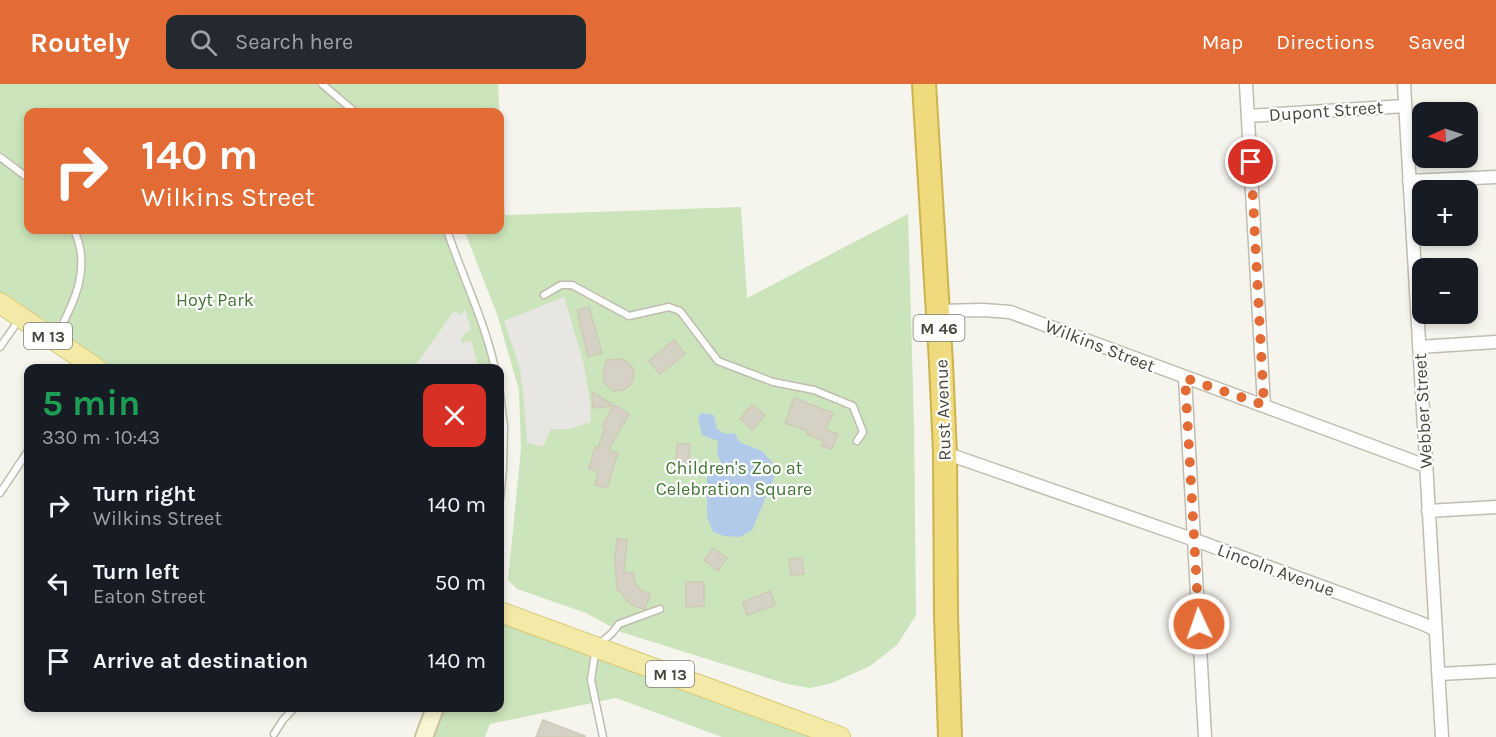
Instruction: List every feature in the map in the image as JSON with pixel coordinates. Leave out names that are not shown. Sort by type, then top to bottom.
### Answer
[{"type":"highway","name":"Rust Avenue","points":[[924,84],[945,453],[946,626],[950,737]]},
{"type":"main road","name":"M 13","points":[[0,303],[85,364]]},
{"type":"main road","name":"M 13","points":[[504,613],[840,737]]},
{"type":"main road","points":[[424,737],[433,712]]},
{"type":"street","points":[[1246,84],[1264,405]]},
{"type":"street","name":"Webber Street","points":[[1404,84],[1442,737]]},
{"type":"street","name":"Dupont Street","points":[[1248,116],[1405,106]]},
{"type":"street","points":[[1409,181],[1496,177]]},
{"type":"street","name":"Wilkins Street","points":[[938,311],[1010,312],[1426,466]]},
{"type":"street","points":[[1419,347],[1496,342]]},
{"type":"street","points":[[1185,378],[1205,737]]},
{"type":"street","name":"Lincoln Avenue","points":[[945,453],[1195,540],[1436,630]]},
{"type":"street","points":[[1428,511],[1496,507]]},
{"type":"street","points":[[1439,674],[1496,671]]},
{"type":"lane","points":[[322,84],[349,108]]},
{"type":"lane","points":[[0,157],[24,175]]},
{"type":"lane","points":[[54,340],[72,307],[80,286],[82,266],[80,241],[76,234]]},
{"type":"lane","points":[[448,234],[490,346],[494,364]]},
{"type":"lane","points":[[544,294],[561,285],[572,285],[629,316],[669,307],[680,311],[718,362],[773,382],[814,390],[853,406],[863,432],[857,441]]},
{"type":"lane","points":[[0,347],[21,317]]},
{"type":"lane","points":[[0,493],[24,457]]},
{"type":"lane","points":[[603,737],[591,680],[596,647],[619,624],[660,609]]},
{"type":"lane","points":[[274,734],[290,712]]},
{"type":"green space","name":"Hoyt Park","points":[[0,84],[498,84],[499,108],[24,108],[24,234],[448,234],[493,364],[90,364],[0,303]]},
{"type":"green space","name":"Children's Zoo at Celebration Square","points":[[504,196],[505,215],[741,207],[747,298],[908,214],[914,423],[916,615],[897,645],[870,666],[832,683],[810,688],[787,684],[621,632],[586,613],[517,589],[508,580],[521,449],[519,390],[497,314],[466,234],[504,234]]},
{"type":"green space","points":[[504,613],[840,737],[722,737],[616,698],[490,724],[485,737],[424,737],[433,712],[504,712]]},
{"type":"shaded area","points":[[564,297],[583,361],[591,422],[569,429],[551,429],[543,447],[527,442],[520,369],[504,321]]},
{"type":"shaded area","points":[[465,309],[471,329],[463,335],[461,340],[462,343],[471,340],[478,364],[417,364],[454,311],[462,315]]},
{"type":"water","points":[[702,413],[714,415],[717,429],[725,434],[735,433],[739,442],[762,451],[772,462],[775,475],[752,530],[740,537],[724,536],[713,532],[707,517],[707,472],[721,463],[717,454],[718,441],[702,435],[698,417]]},
{"type":"building","points":[[589,307],[602,353],[588,357],[577,310]]},
{"type":"building","points":[[674,340],[685,354],[660,374],[649,361]]},
{"type":"building","points":[[621,359],[629,363],[634,377],[631,384],[624,390],[613,391],[604,382],[603,373],[607,360]]},
{"type":"building","points":[[592,392],[629,414],[608,450],[618,453],[607,488],[595,485],[598,471],[589,469],[595,447],[598,448],[605,428],[602,426],[613,406],[593,408]]},
{"type":"building","points":[[794,398],[833,413],[826,430],[838,434],[832,449],[821,446],[823,441],[807,434],[808,431],[785,423]]},
{"type":"building","points":[[752,405],[765,415],[753,430],[740,419]]},
{"type":"building","points":[[677,444],[690,444],[689,468],[676,467]]},
{"type":"building","points":[[617,539],[627,540],[624,572],[634,573],[637,586],[643,592],[650,593],[645,609],[634,606],[617,590],[615,558]]},
{"type":"building","points":[[713,548],[727,558],[718,571],[704,560]]},
{"type":"building","points":[[802,558],[804,574],[791,575],[789,559]]},
{"type":"building","points":[[686,582],[704,582],[704,606],[686,607]]},
{"type":"building","points":[[770,591],[775,605],[747,615],[743,602]]},
{"type":"building","points":[[543,720],[585,736],[585,737],[536,737]]},
{"type":"route","points":[[1199,624],[1185,378],[1264,405],[1251,162]]}]
